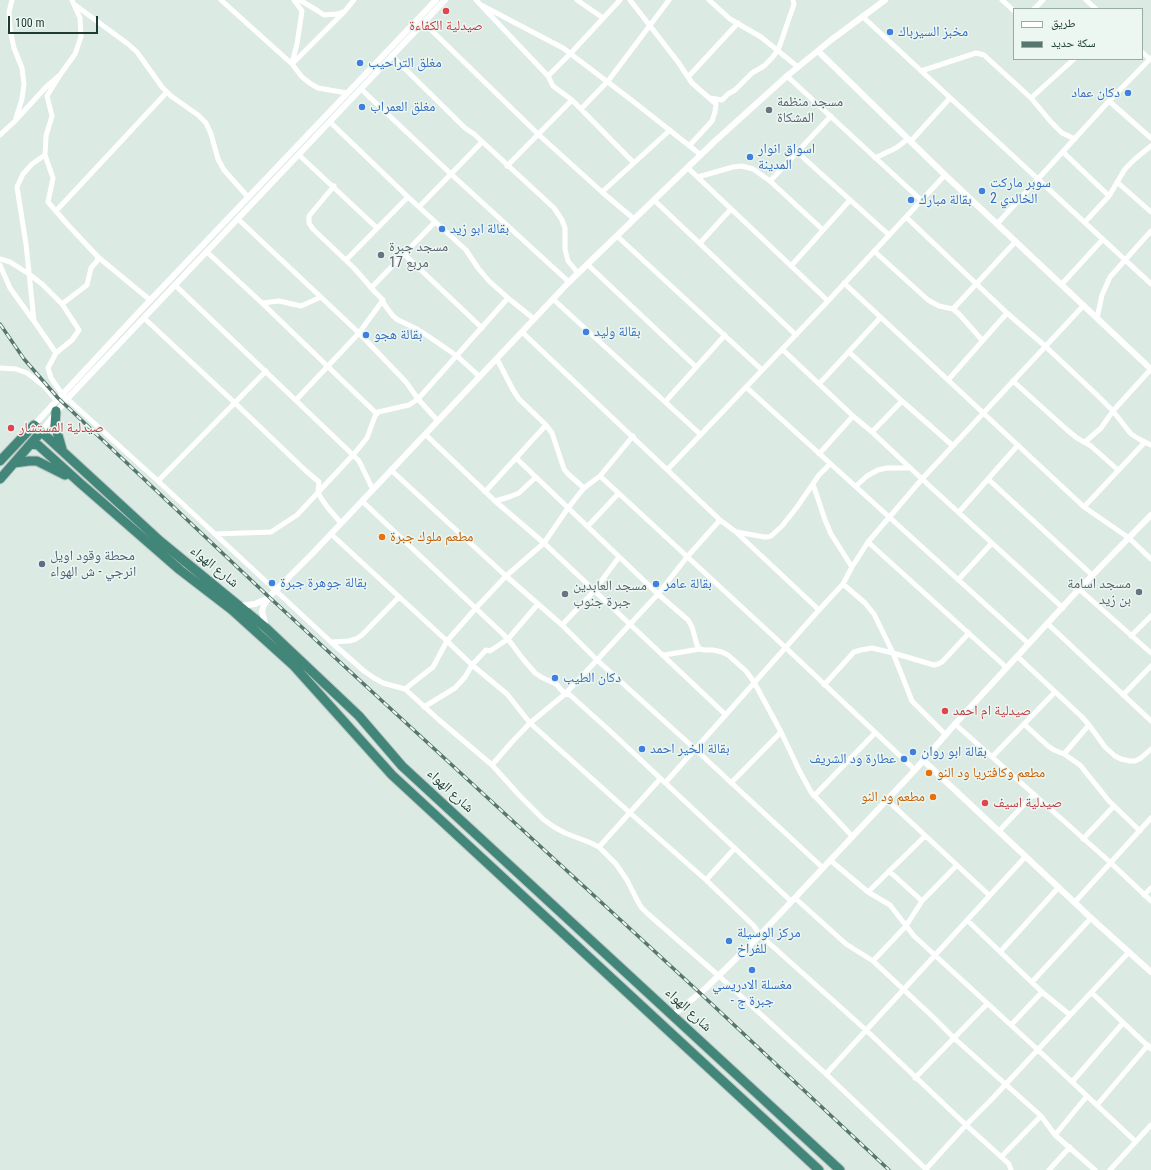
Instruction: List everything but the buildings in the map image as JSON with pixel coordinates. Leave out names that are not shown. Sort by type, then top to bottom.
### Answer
[{"type":"highway","points":[[56,411],[56,429],[62,451]]},
{"type":"highway","points":[[0,461],[34,425]]},
{"type":"highway","name":"شارع الهواء","points":[[34,425],[160,541],[266,628],[358,716],[402,766],[840,1170]]},
{"type":"highway","points":[[0,479],[41,432]]},
{"type":"highway","points":[[23,436],[31,444]]},
{"type":"highway","name":"شارع الهواء","points":[[31,444],[38,445],[180,570],[232,610],[294,666],[392,775],[819,1170]]},
{"type":"highway","points":[[14,463],[37,461],[80,483]]},
{"type":"street","points":[[12,0],[9,12],[10,29],[14,48],[22,68],[24,84],[22,99],[15,121]]},
{"type":"street","points":[[221,0],[292,64],[302,77],[318,88],[347,94]]},
{"type":"street","points":[[292,64],[298,44],[302,11],[294,0]]},
{"type":"street","points":[[300,0],[324,15],[337,14],[345,11]]},
{"type":"street","points":[[292,64],[354,0]]},
{"type":"street","points":[[34,425],[150,300],[436,0]]},
{"type":"street","points":[[41,432],[56,411],[67,399],[445,0]]},
{"type":"street","points":[[476,0],[548,76],[553,86],[572,100],[634,163]]},
{"type":"street","points":[[577,0],[603,18]]},
{"type":"street","points":[[548,76],[620,0]]},
{"type":"street","points":[[630,0],[678,62],[692,83],[716,104],[714,118],[689,146]]},
{"type":"street","points":[[581,109],[608,81],[669,0]]},
{"type":"street","points":[[709,0],[724,14],[761,37],[798,67]]},
{"type":"street","points":[[709,98],[722,100],[772,58],[778,50],[794,4],[793,0]]},
{"type":"street","points":[[240,606],[255,604],[269,597],[276,591],[587,264],[733,124],[787,76],[862,16],[885,0]]},
{"type":"street","points":[[1002,0],[1013,10]]},
{"type":"street","points":[[1035,8],[1043,0]]},
{"type":"street","points":[[1086,0],[1095,8]]},
{"type":"street","points":[[73,2],[137,52],[162,87],[206,123],[211,134],[218,159],[224,170],[248,198]]},
{"type":"street","points":[[73,2],[80,18],[81,37],[75,54],[46,96],[52,116],[46,136],[45,155],[53,178],[48,202],[98,257],[150,300]]},
{"type":"street","points":[[483,6],[554,42],[608,81],[701,156]]},
{"type":"street","points":[[862,16],[1151,284]]},
{"type":"street","points":[[424,23],[539,135],[634,219]]},
{"type":"street","points":[[688,77],[738,23]]},
{"type":"street","points":[[818,51],[945,175],[1151,369],[1113,411],[1101,428],[1085,442]]},
{"type":"street","points":[[922,71],[980,53],[1031,98],[1062,132],[1075,139]]},
{"type":"street","points":[[997,224],[1109,101],[1151,59],[1143,53]]},
{"type":"street","points":[[392,56],[465,128],[554,208],[562,220],[565,228],[566,256],[570,265],[578,273]]},
{"type":"street","points":[[1031,98],[1071,60]]},
{"type":"street","points":[[0,135],[46,87],[60,75]]},
{"type":"street","points":[[787,76],[921,200]]},
{"type":"street","points":[[361,89],[569,282]]},
{"type":"street","points":[[56,211],[167,92]]},
{"type":"street","points":[[875,158],[909,140],[950,98]]},
{"type":"street","points":[[507,166],[572,100]]},
{"type":"street","points":[[1109,101],[1151,138]]},
{"type":"street","points":[[770,181],[831,116]]},
{"type":"street","points":[[330,122],[466,250],[482,273],[508,298],[534,319]]},
{"type":"street","points":[[602,192],[670,130]]},
{"type":"street","points":[[419,207],[482,142]]},
{"type":"street","points":[[1085,222],[1109,196],[1125,169],[1151,146]]},
{"type":"street","points":[[798,152],[889,234]]},
{"type":"street","points":[[1063,152],[1109,196]]},
{"type":"street","points":[[299,154],[377,228]]},
{"type":"street","points":[[34,321],[26,244],[17,187],[23,174],[32,164],[45,155]]},
{"type":"street","points":[[698,178],[733,167],[742,166],[754,169],[770,181],[823,230]]},
{"type":"street","points":[[688,168],[828,301]]},
{"type":"street","points":[[668,469],[796,335],[945,175]]},
{"type":"street","points":[[1117,182],[1151,212]]},
{"type":"street","points":[[334,186],[309,216],[309,223],[383,300],[384,304],[398,320],[417,329],[457,356],[480,377]]},
{"type":"street","points":[[346,260],[408,197]]},
{"type":"street","points":[[654,200],[796,335]]},
{"type":"street","points":[[791,266],[850,200]]},
{"type":"street","points":[[700,243],[731,209]]},
{"type":"street","points":[[906,217],[1113,411],[1131,434],[1151,445]]},
{"type":"street","points":[[238,219],[359,333],[406,382],[418,399],[438,421]]},
{"type":"street","points":[[371,288],[435,222]]},
{"type":"street","points":[[1097,318],[1102,295],[1107,282],[1125,259],[1151,231]]},
{"type":"street","points":[[617,236],[762,370]]},
{"type":"street","points":[[1062,284],[1103,239]]},
{"type":"street","points":[[953,309],[1016,241]]},
{"type":"street","points":[[874,251],[928,300],[939,306],[953,309],[966,320],[982,340]]},
{"type":"street","points":[[207,252],[377,414]]},
{"type":"street","points":[[404,254],[482,328]]},
{"type":"street","points":[[62,304],[87,285],[91,268],[97,261],[98,257]]},
{"type":"street","points":[[0,259],[10,262],[42,284],[62,304],[79,330],[72,340],[56,353],[48,368],[51,378],[67,399],[158,481],[331,642],[374,678],[383,683],[406,689],[424,707],[492,765],[543,819],[565,833],[599,847],[616,864],[627,880],[641,907],[826,1074],[926,1170],[966,1125],[1129,952]]},
{"type":"street","points":[[587,264],[696,367]]},
{"type":"street","points":[[0,265],[10,288],[56,353]]},
{"type":"street","points":[[844,283],[1084,507],[1129,538],[1151,559]]},
{"type":"street","points":[[175,285],[359,461],[373,490]]},
{"type":"street","points":[[262,303],[279,301],[302,306],[321,298]]},
{"type":"street","points":[[215,534],[271,532],[297,515],[367,438],[377,414],[381,411],[409,405],[418,399],[508,298]]},
{"type":"street","points":[[553,299],[700,434]]},
{"type":"street","points":[[296,400],[359,333],[383,300]]},
{"type":"street","points":[[665,783],[754,682],[844,584],[852,567],[868,542],[889,516],[952,445],[1014,381],[1084,305]]},
{"type":"street","points":[[948,380],[1007,313]]},
{"type":"street","points":[[144,318],[319,482],[318,492],[324,503],[342,523]]},
{"type":"street","points":[[819,384],[880,318]]},
{"type":"street","points":[[522,332],[720,520],[736,532],[819,610]]},
{"type":"street","points":[[665,402],[725,335]]},
{"type":"street","points":[[782,349],[1063,608]]},
{"type":"street","points":[[849,352],[952,445]]},
{"type":"street","points":[[497,359],[519,399],[546,424],[552,433],[564,469],[571,478],[584,488]]},
{"type":"street","points":[[0,368],[16,369],[27,374],[44,386],[56,400]]},
{"type":"street","points":[[158,481],[266,371]]},
{"type":"street","points":[[1014,381],[1066,429],[1077,438],[1085,442],[1118,470]]},
{"type":"street","points":[[746,387],[1029,644]]},
{"type":"street","points":[[872,432],[902,401]]},
{"type":"street","points":[[819,454],[853,416]]},
{"type":"street","points":[[485,492],[546,424]]},
{"type":"street","points":[[425,434],[485,492],[544,543],[664,655],[726,715]]},
{"type":"street","points":[[406,689],[433,667],[447,641],[506,576],[544,543],[584,488],[600,476],[633,436]]},
{"type":"street","points":[[1084,507],[1145,442]]},
{"type":"street","points":[[959,512],[1018,445]]},
{"type":"street","points":[[516,458],[658,594],[688,620],[697,645],[700,649]]},
{"type":"street","points":[[736,532],[768,538],[777,532],[823,471],[830,464]]},
{"type":"street","points":[[856,486],[867,476],[878,470],[886,468],[910,468]]},
{"type":"street","points":[[391,470],[506,576],[562,625],[597,660],[822,868]]},
{"type":"street","points":[[600,476],[786,647],[914,770]]},
{"type":"street","points":[[495,501],[519,493],[536,477]]},
{"type":"street","points":[[988,479],[1092,575]]},
{"type":"street","points":[[813,484],[831,534],[852,567]]},
{"type":"street","points":[[588,526],[618,494]]},
{"type":"street","points":[[362,502],[508,639],[532,670],[556,684],[566,694],[570,695],[793,900],[846,944],[873,961],[954,1038],[1006,1083],[1041,1116],[1055,1134],[1096,1170]]},
{"type":"street","points":[[673,1015],[719,976],[760,935],[914,770],[1092,575],[1151,515]]},
{"type":"street","points":[[492,765],[530,723],[566,694],[658,594],[687,557],[720,520]]},
{"type":"street","points":[[331,534],[472,665],[507,694],[530,723],[706,880],[754,926],[760,935],[866,1030],[915,1078],[1009,1164],[1011,1170]]},
{"type":"street","points":[[868,542],[1007,668]]},
{"type":"street","points":[[958,580],[992,543]]},
{"type":"street","points":[[562,625],[594,591],[619,557]]},
{"type":"street","points":[[844,584],[865,603],[874,614],[894,653],[912,701],[946,734]]},
{"type":"street","points":[[1079,589],[1151,653]]},
{"type":"street","points":[[266,628],[262,611],[269,597]]},
{"type":"street","points":[[331,642],[356,639],[362,635],[399,598]]},
{"type":"street","points":[[424,707],[455,688],[465,677],[472,665],[486,650],[490,651],[508,639],[538,604]]},
{"type":"street","points":[[1131,636],[1151,616]]},
{"type":"street","points":[[1048,624],[1151,721]]},
{"type":"street","points":[[824,685],[854,652],[872,648],[934,665],[942,662],[969,633]]},
{"type":"street","points":[[664,655],[700,649],[718,651],[728,655],[746,671],[754,682],[781,732],[803,778],[814,796],[852,836]]},
{"type":"street","points":[[1018,657],[1089,725],[1110,752],[1121,759],[1135,761],[1151,749]]},
{"type":"street","points":[[1123,695],[1151,666]]},
{"type":"street","points":[[992,757],[1055,692]]},
{"type":"street","points":[[955,724],[1111,863],[1151,901]]},
{"type":"street","points":[[1024,724],[1048,746],[1064,754],[1080,765],[1114,806],[1140,831]]},
{"type":"street","points":[[1064,754],[1089,725]]},
{"type":"street","points":[[731,783],[781,732]]},
{"type":"street","points":[[814,796],[876,733]]},
{"type":"street","points":[[923,760],[1091,918],[1151,972]]},
{"type":"street","points":[[599,847],[660,779]]},
{"type":"street","points":[[999,831],[1034,794]]},
{"type":"street","points":[[886,800],[989,895]]},
{"type":"street","points":[[1083,839],[1114,806]]},
{"type":"street","points":[[1075,902],[1151,818]]},
{"type":"street","points":[[868,892],[925,836]]},
{"type":"street","points":[[706,880],[735,848]]},
{"type":"street","points":[[826,1074],[1026,856]]},
{"type":"street","points":[[830,860],[868,892],[890,905],[914,936],[934,956],[1038,1049],[1135,1141]]},
{"type":"street","points":[[873,961],[906,926],[922,901],[957,865]]},
{"type":"street","points":[[889,871],[922,901]]},
{"type":"street","points":[[1000,952],[1059,887]]},
{"type":"street","points":[[1144,895],[1151,888]]},
{"type":"street","points":[[1032,982],[1091,918]]},
{"type":"street","points":[[966,920],[1042,992],[1070,1015]]},
{"type":"street","points":[[1011,1025],[1042,992]]},
{"type":"street","points":[[1092,993],[1149,1047],[1097,1105]]},
{"type":"street","points":[[915,1078],[987,1004]]},
{"type":"street","points":[[1072,1082],[1123,1023]]},
{"type":"street","points":[[1055,1134],[1087,1096]]},
{"type":"street","points":[[1001,1157],[1041,1116]]},
{"type":"street","points":[[1110,1170],[1151,1125]]},
{"type":"street","points":[[1049,1170],[1070,1147]]},
{"type":"railway","points":[[0,324],[24,359],[58,398],[269,597],[700,993],[889,1170]]},
{"type":"place","name":"صيدلية الكفاءة","points":[[446,11]]},
{"type":"place","name":"مخبز السيرباك","points":[[890,32]]},
{"type":"place","name":"مغلق التراحيب","points":[[360,63]]},
{"type":"place","name":"دكان عماد","points":[[1128,93]]},
{"type":"place","name":"مغلق العمراب","points":[[362,107]]},
{"type":"place","name":"مسجد منظمة المشكاة","points":[[769,110]]},
{"type":"place","name":"اسواق انوار المدينة","points":[[750,157]]},
{"type":"place","name":"سوبر ماركت الخالدي 2","points":[[982,191]]},
{"type":"place","name":"بقالة مبارك","points":[[911,200]]},
{"type":"place","name":"بقالة ابو زيد","points":[[442,229]]},
{"type":"place","name":"مسجد جبرة مربع 17","points":[[381,255]]},
{"type":"place","name":"بقالة وليد","points":[[586,332]]},
{"type":"place","name":"بقالة هجو","points":[[366,335]]},
{"type":"place","name":"صيدلية المستشار","points":[[11,428]]},
{"type":"place","name":"مطعم ملوك جبرة","points":[[382,537]]},
{"type":"place","name":"محطة وقود اويل انرجي - ش الهواء","points":[[42,564]]},
{"type":"place","name":"بقالة جوهرة جبرة","points":[[272,583]]},
{"type":"place","name":"بقالة عامر","points":[[656,584]]},
{"type":"place","name":"مسجد اسامة بن زيد","points":[[1139,592]]},
{"type":"place","name":"مسجد العابدين جبرة جنوب","points":[[565,594]]},
{"type":"place","name":"دكان الطيب","points":[[555,678]]},
{"type":"place","name":"صيدلية ام احمد","points":[[945,711]]},
{"type":"place","name":"بقالة الخير احمد","points":[[642,749]]},
{"type":"place","name":"بقالة ابو روان","points":[[913,752]]},
{"type":"place","name":"عطارة ود الشريف","points":[[904,759]]},
{"type":"place","name":"مطعم وكافتريا ود النو","points":[[929,773]]},
{"type":"place","name":"مطعم ود النو","points":[[933,797]]},
{"type":"place","name":"صيدلية اسيف","points":[[985,803]]},
{"type":"place","name":"مركز الوسيلة للفراخ","points":[[729,941]]},
{"type":"place","name":"مغسلة الادريسي - جبرة ج","points":[[752,970]]}]
